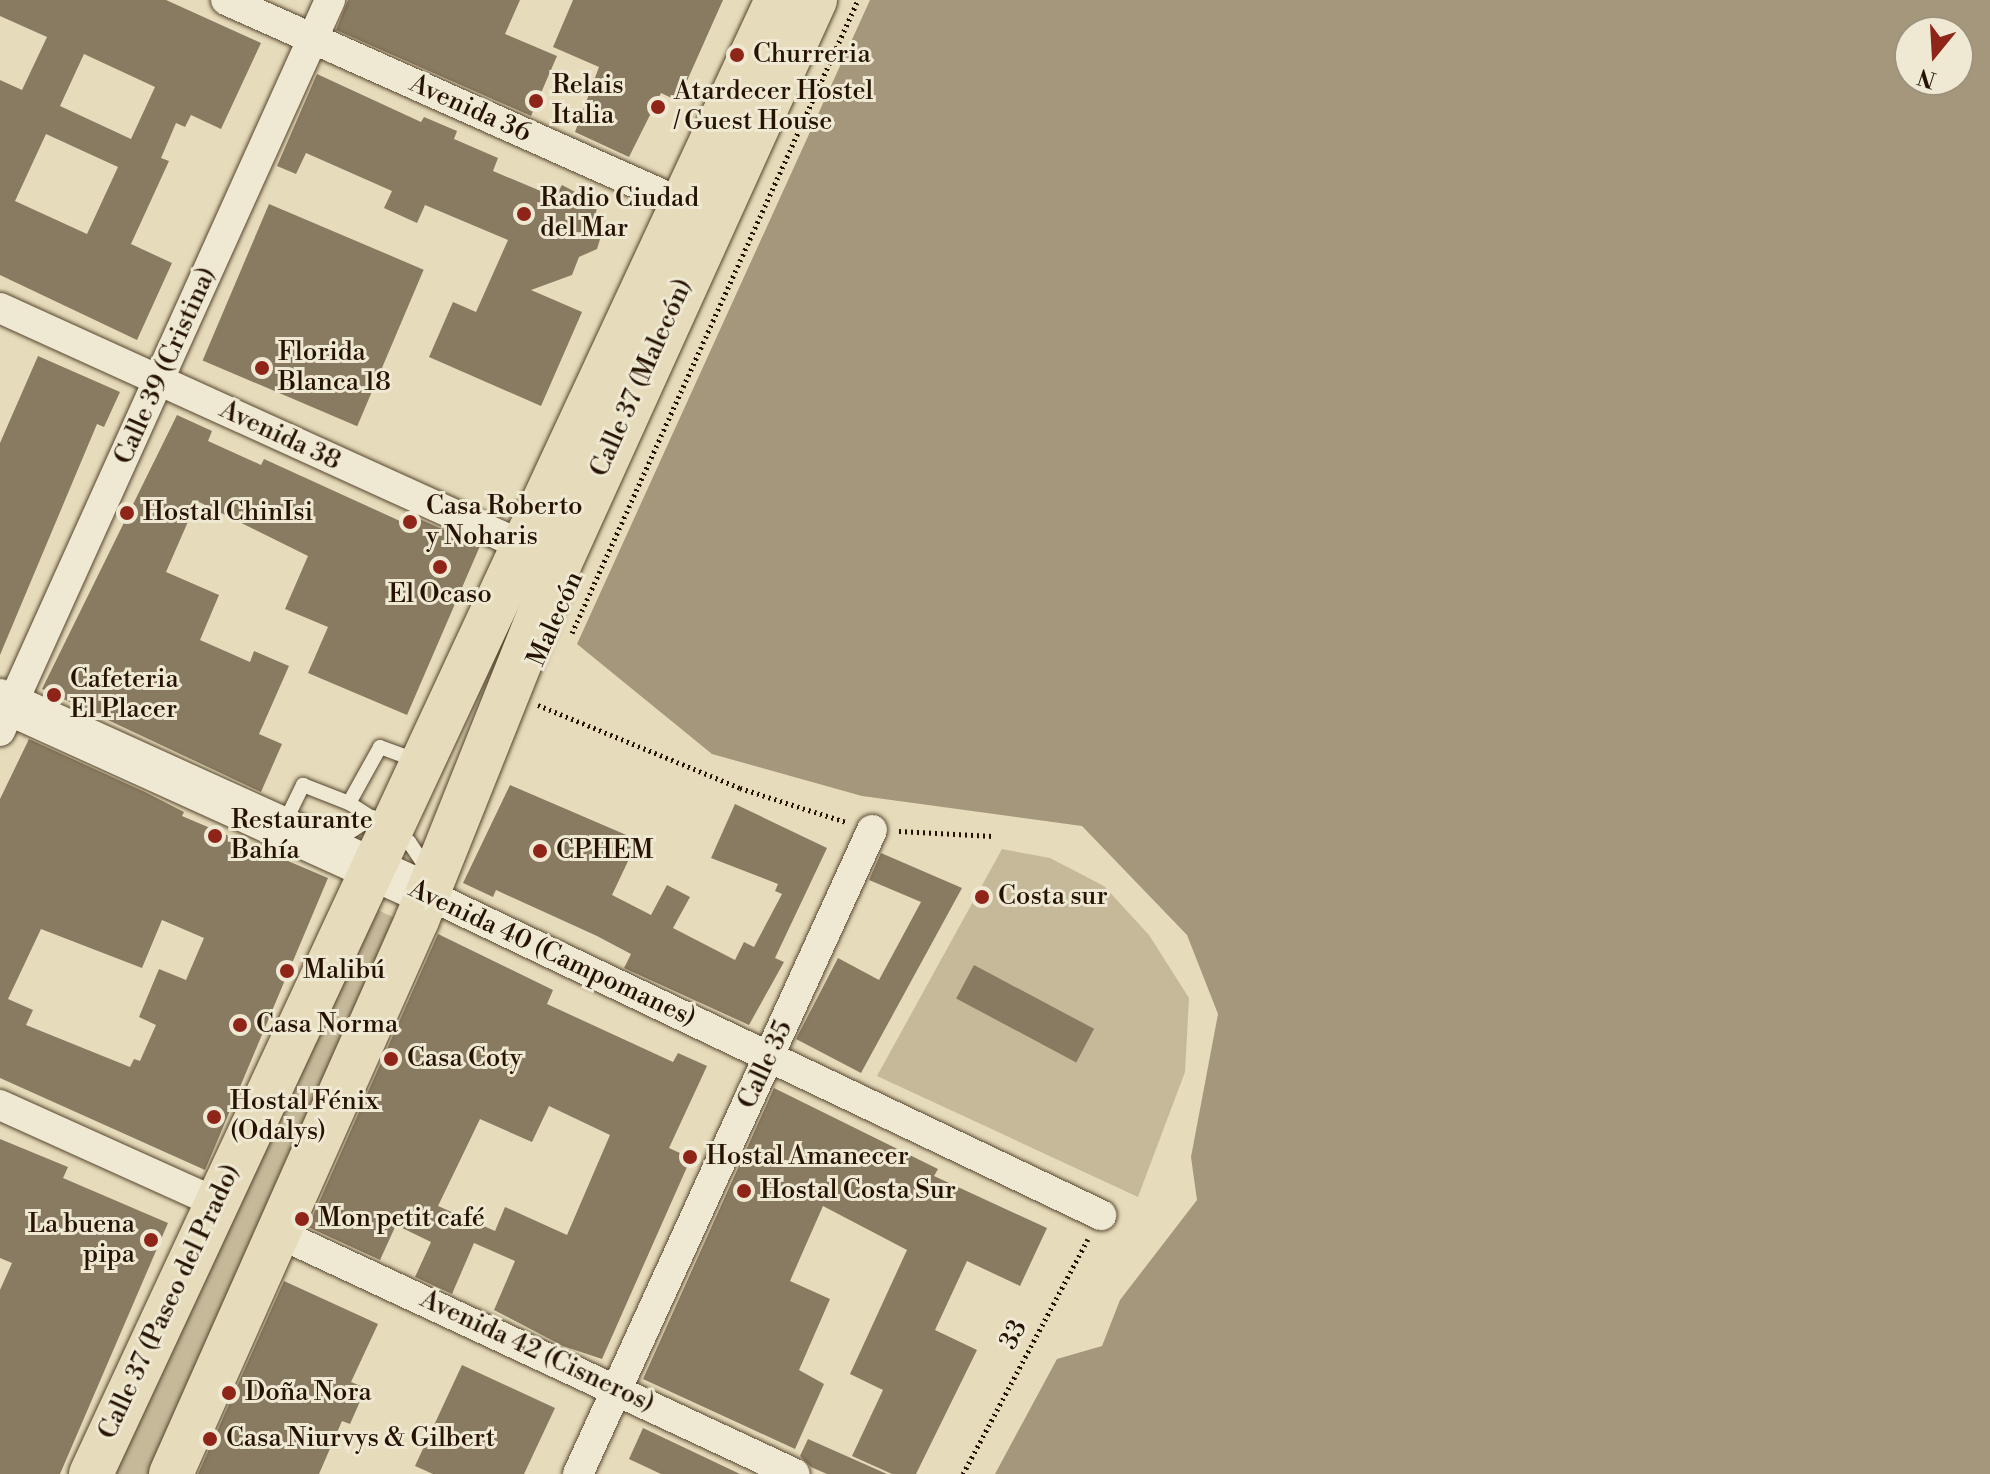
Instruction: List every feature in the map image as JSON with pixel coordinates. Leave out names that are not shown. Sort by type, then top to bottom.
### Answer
[{"type":"main road","name":"Calle 37 (Malecón)","points":[[700,211],[777,0]]},
{"type":"main road","name":"Calle 37 (Malecón)","points":[[371,869],[384,823],[425,764],[543,555],[700,211],[815,0]]},
{"type":"main road","name":"Calle 37 (Malecón)","points":[[427,894],[532,703],[543,555]]},
{"type":"main road","name":"Calle 37 (Paseo del Prado)","points":[[91,1474],[371,869]]},
{"type":"main road","points":[[171,1474],[427,894]]},
{"type":"street","name":"Avenida 36","points":[[226,0],[700,211]]},
{"type":"street","name":"Calle 39 (Cristina)","points":[[4,712],[159,380],[330,0]]},
{"type":"street","name":"Avenida 38","points":[[0,308],[543,555]]},
{"type":"street","name":"Avenida 40 (Campomanes)","points":[[4,712],[312,827],[371,869],[1101,1215]]},
{"type":"street","name":"Calle 35","points":[[578,1474],[872,830]]},
{"type":"street","points":[[0,1105],[217,1203]]},
{"type":"street","name":"Avenida 42 (Cisneros)","points":[[278,1233],[795,1474]]},
{"type":"lane","points":[[349,803],[380,747],[425,764]]},
{"type":"lane","points":[[384,823],[312,827],[303,785],[349,803],[384,823],[427,867],[427,894]]},
{"type":"path","name":"Malecón","points":[[565,648],[858,0]]},
{"type":"path","points":[[532,703],[740,788],[872,830],[993,836]]},
{"type":"path","name":"33","points":[[963,1474],[1101,1215]]},
{"type":"shaded area","points":[[870,0],[1990,0],[1990,1474],[995,1474],[1057,1359],[1102,1346],[1120,1300],[1197,1200],[1191,1157],[1218,1014],[1187,935],[1082,826],[862,796],[712,754],[577,644]]},
{"type":"shaded area","points":[[1002,849],[1050,858],[1104,886],[1149,935],[1189,998],[1185,1072],[1138,1197],[877,1076]]},
{"type":"shaded area","points":[[364,904],[404,922],[158,1474],[110,1474]]},
{"type":"building","points":[[0,0],[166,0],[261,43],[221,129],[191,115],[185,127],[176,123],[161,158],[169,161],[131,244],[172,263],[137,340],[0,275],[0,80],[22,90],[47,37],[0,16]],"holes":[[[84,54],[155,87],[131,139],[60,106]],[[46,134],[118,167],[87,234],[15,201]]]},
{"type":"building","points":[[348,0],[520,0],[505,34],[557,56],[531,116],[336,30]]},
{"type":"building","points":[[573,0],[723,0],[678,101],[661,93],[629,157],[575,132],[599,67],[553,47]]},
{"type":"building","points":[[317,74],[421,122],[424,117],[457,131],[454,139],[498,158],[493,171],[555,197],[562,185],[598,204],[593,224],[602,233],[597,249],[579,257],[572,275],[531,290],[582,312],[541,406],[429,357],[453,302],[476,312],[508,240],[425,205],[417,223],[384,208],[392,191],[306,153],[296,174],[277,166]]},
{"type":"building","points":[[269,204],[424,270],[357,426],[203,360]]},
{"type":"building","points":[[38,356],[120,392],[104,427],[97,424],[0,655],[0,443]]},
{"type":"building","points":[[177,415],[212,431],[208,441],[261,465],[264,459],[400,521],[404,512],[480,546],[407,715],[308,673],[328,627],[285,609],[308,556],[197,501],[166,572],[219,595],[200,640],[250,662],[254,651],[289,666],[259,734],[282,744],[261,792],[42,689]]},
{"type":"building","points":[[29,739],[145,792],[184,812],[182,816],[328,878],[205,1170],[0,1078],[0,799]],"holes":[[[162,920],[204,938],[186,980],[159,969],[139,1017],[156,1025],[140,1061],[134,1059],[130,1067],[26,1025],[33,1010],[8,999],[41,929],[142,968]]]},
{"type":"building","points":[[510,785],[638,840],[612,895],[651,915],[667,885],[690,897],[673,928],[735,960],[744,942],[754,947],[782,894],[775,891],[778,884],[711,858],[735,804],[827,848],[775,958],[784,962],[749,1025],[624,968],[631,954],[597,936],[496,890],[493,897],[463,883]]},
{"type":"building","points":[[881,853],[962,888],[861,1073],[796,1039],[838,958],[879,980],[921,902],[869,880]]},
{"type":"building","points":[[438,934],[553,990],[547,1004],[673,1062],[678,1053],[707,1066],[669,1148],[691,1158],[602,1359],[563,1346],[494,1310],[515,1261],[474,1243],[452,1294],[415,1277],[431,1242],[396,1225],[380,1260],[308,1227]],"holes":[[[549,1106],[610,1135],[567,1235],[505,1207],[495,1231],[438,1206],[480,1119],[532,1142]]]},
{"type":"building","points":[[974,965],[1094,1029],[1076,1062],[956,999]]},
{"type":"building","points":[[774,1088],[938,1169],[934,1176],[1047,1228],[1020,1286],[967,1261],[935,1330],[977,1350],[916,1474],[892,1474],[852,1456],[883,1390],[850,1374],[907,1250],[823,1206],[790,1281],[830,1299],[799,1370],[824,1384],[795,1449],[643,1379]]},
{"type":"building","points":[[0,1139],[68,1167],[63,1178],[168,1223],[60,1474],[0,1474],[0,1290],[12,1263],[0,1258]]},
{"type":"building","points":[[284,1281],[378,1324],[351,1382],[366,1388],[350,1424],[342,1421],[319,1474],[198,1474]]},
{"type":"building","points":[[462,1365],[555,1408],[524,1474],[433,1474],[415,1466]]},
{"type":"building","points":[[643,1428],[740,1474],[661,1474],[629,1459]]},
{"type":"building","points":[[808,1439],[887,1474],[827,1474],[811,1467],[800,1456]]},
{"type":"place","name":"Churreria","points":[[737,55]]},
{"type":"place","name":"Relais Italia","points":[[536,101]]},
{"type":"place","name":"Atardecer Hostel / Guest House","points":[[658,107]]},
{"type":"place","name":"Radio Ciudad del Mar","points":[[524,214]]},
{"type":"place","name":"Florida Blanca 18","points":[[262,368]]},
{"type":"place","name":"Hostal ChinIsi","points":[[127,513]]},
{"type":"place","name":"Casa Roberto y Noharis","points":[[410,522]]},
{"type":"place","name":"El Ocaso","points":[[440,567]]},
{"type":"place","name":"Cafeteria El Placer","points":[[54,695]]},
{"type":"place","name":"Restaurante Bahía","points":[[215,836]]},
{"type":"place","name":"CPHEM","points":[[540,851]]},
{"type":"place","name":"Costa sur","points":[[982,897]]},
{"type":"place","name":"Malibú","points":[[287,971]]},
{"type":"place","name":"Casa Norma","points":[[240,1025]]},
{"type":"place","name":"Casa Coty","points":[[391,1059]]},
{"type":"place","name":"Hostal Fénix (Odalys)","points":[[214,1117]]},
{"type":"place","name":"Hostal Amanecer","points":[[690,1157]]},
{"type":"place","name":"Hostal Costa Sur","points":[[744,1191]]},
{"type":"place","name":"Mon petit café","points":[[302,1219]]},
{"type":"place","name":"La buena pipa","points":[[151,1240]]},
{"type":"place","name":"Doña Nora","points":[[229,1393]]},
{"type":"place","name":"Casa Niurvys & Gilbert","points":[[210,1439]]}]
